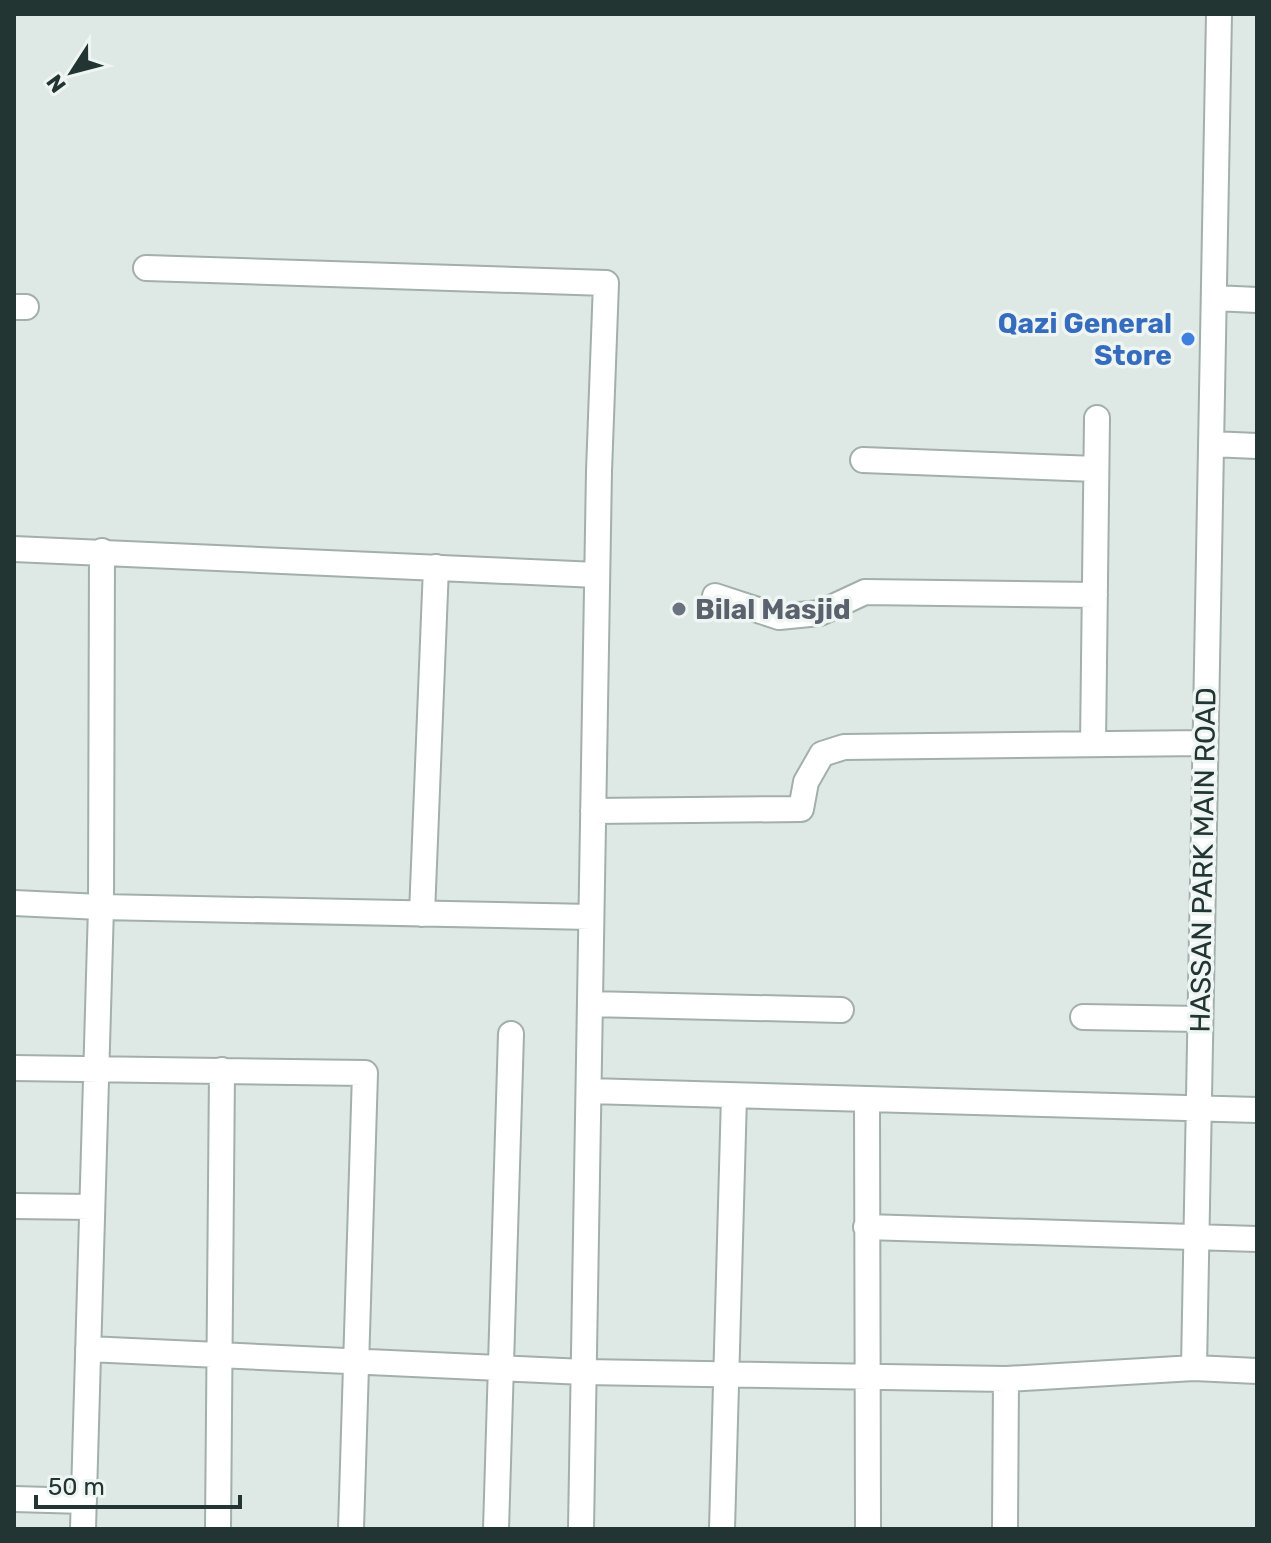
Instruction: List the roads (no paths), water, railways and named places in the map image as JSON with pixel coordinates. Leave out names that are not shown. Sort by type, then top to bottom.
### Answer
[{"type":"street","name":"HASSAN PARK MAIN ROAD","points":[[1194,1368],[1219,14]]},
{"type":"street","points":[[146,268],[606,283],[597,575],[581,1529]]},
{"type":"street","points":[[1214,298],[1257,300]]},
{"type":"street","points":[[1093,744],[1097,418]]},
{"type":"street","points":[[1211,444],[1257,446]]},
{"type":"street","points":[[863,460],[1096,469]]},
{"type":"street","points":[[14,549],[597,575]]},
{"type":"street","points":[[83,1529],[101,907],[102,551]]},
{"type":"street","points":[[422,914],[436,567]]},
{"type":"street","points":[[715,596],[779,617],[820,613],[865,592],[1095,595]]},
{"type":"street","points":[[593,811],[801,809],[806,782],[822,754],[844,747],[1205,743]]},
{"type":"street","points":[[14,903],[591,917]]},
{"type":"street","points":[[590,1004],[841,1010]]},
{"type":"street","points":[[1083,1017],[1200,1019]]},
{"type":"street","points":[[496,1529],[511,1034]]},
{"type":"street","points":[[14,1068],[365,1073],[351,1529]]},
{"type":"street","points":[[218,1529],[222,1356],[222,1070]]},
{"type":"street","points":[[589,1091],[1257,1110]]},
{"type":"street","points":[[722,1529],[734,1096]]},
{"type":"street","points":[[867,1100],[868,1529]]},
{"type":"street","points":[[14,1206],[92,1207]]},
{"type":"street","points":[[866,1227],[1257,1239]]},
{"type":"street","points":[[88,1349],[584,1372],[1006,1379],[1194,1368],[1257,1371]]},
{"type":"street","points":[[1005,1529],[1006,1379]]},
{"type":"street","points":[[14,1499],[84,1501]]},
{"type":"place","name":"Qazi General Store","points":[[1188,339]]},
{"type":"place","name":"Bilal Masjid","points":[[679,609]]}]
